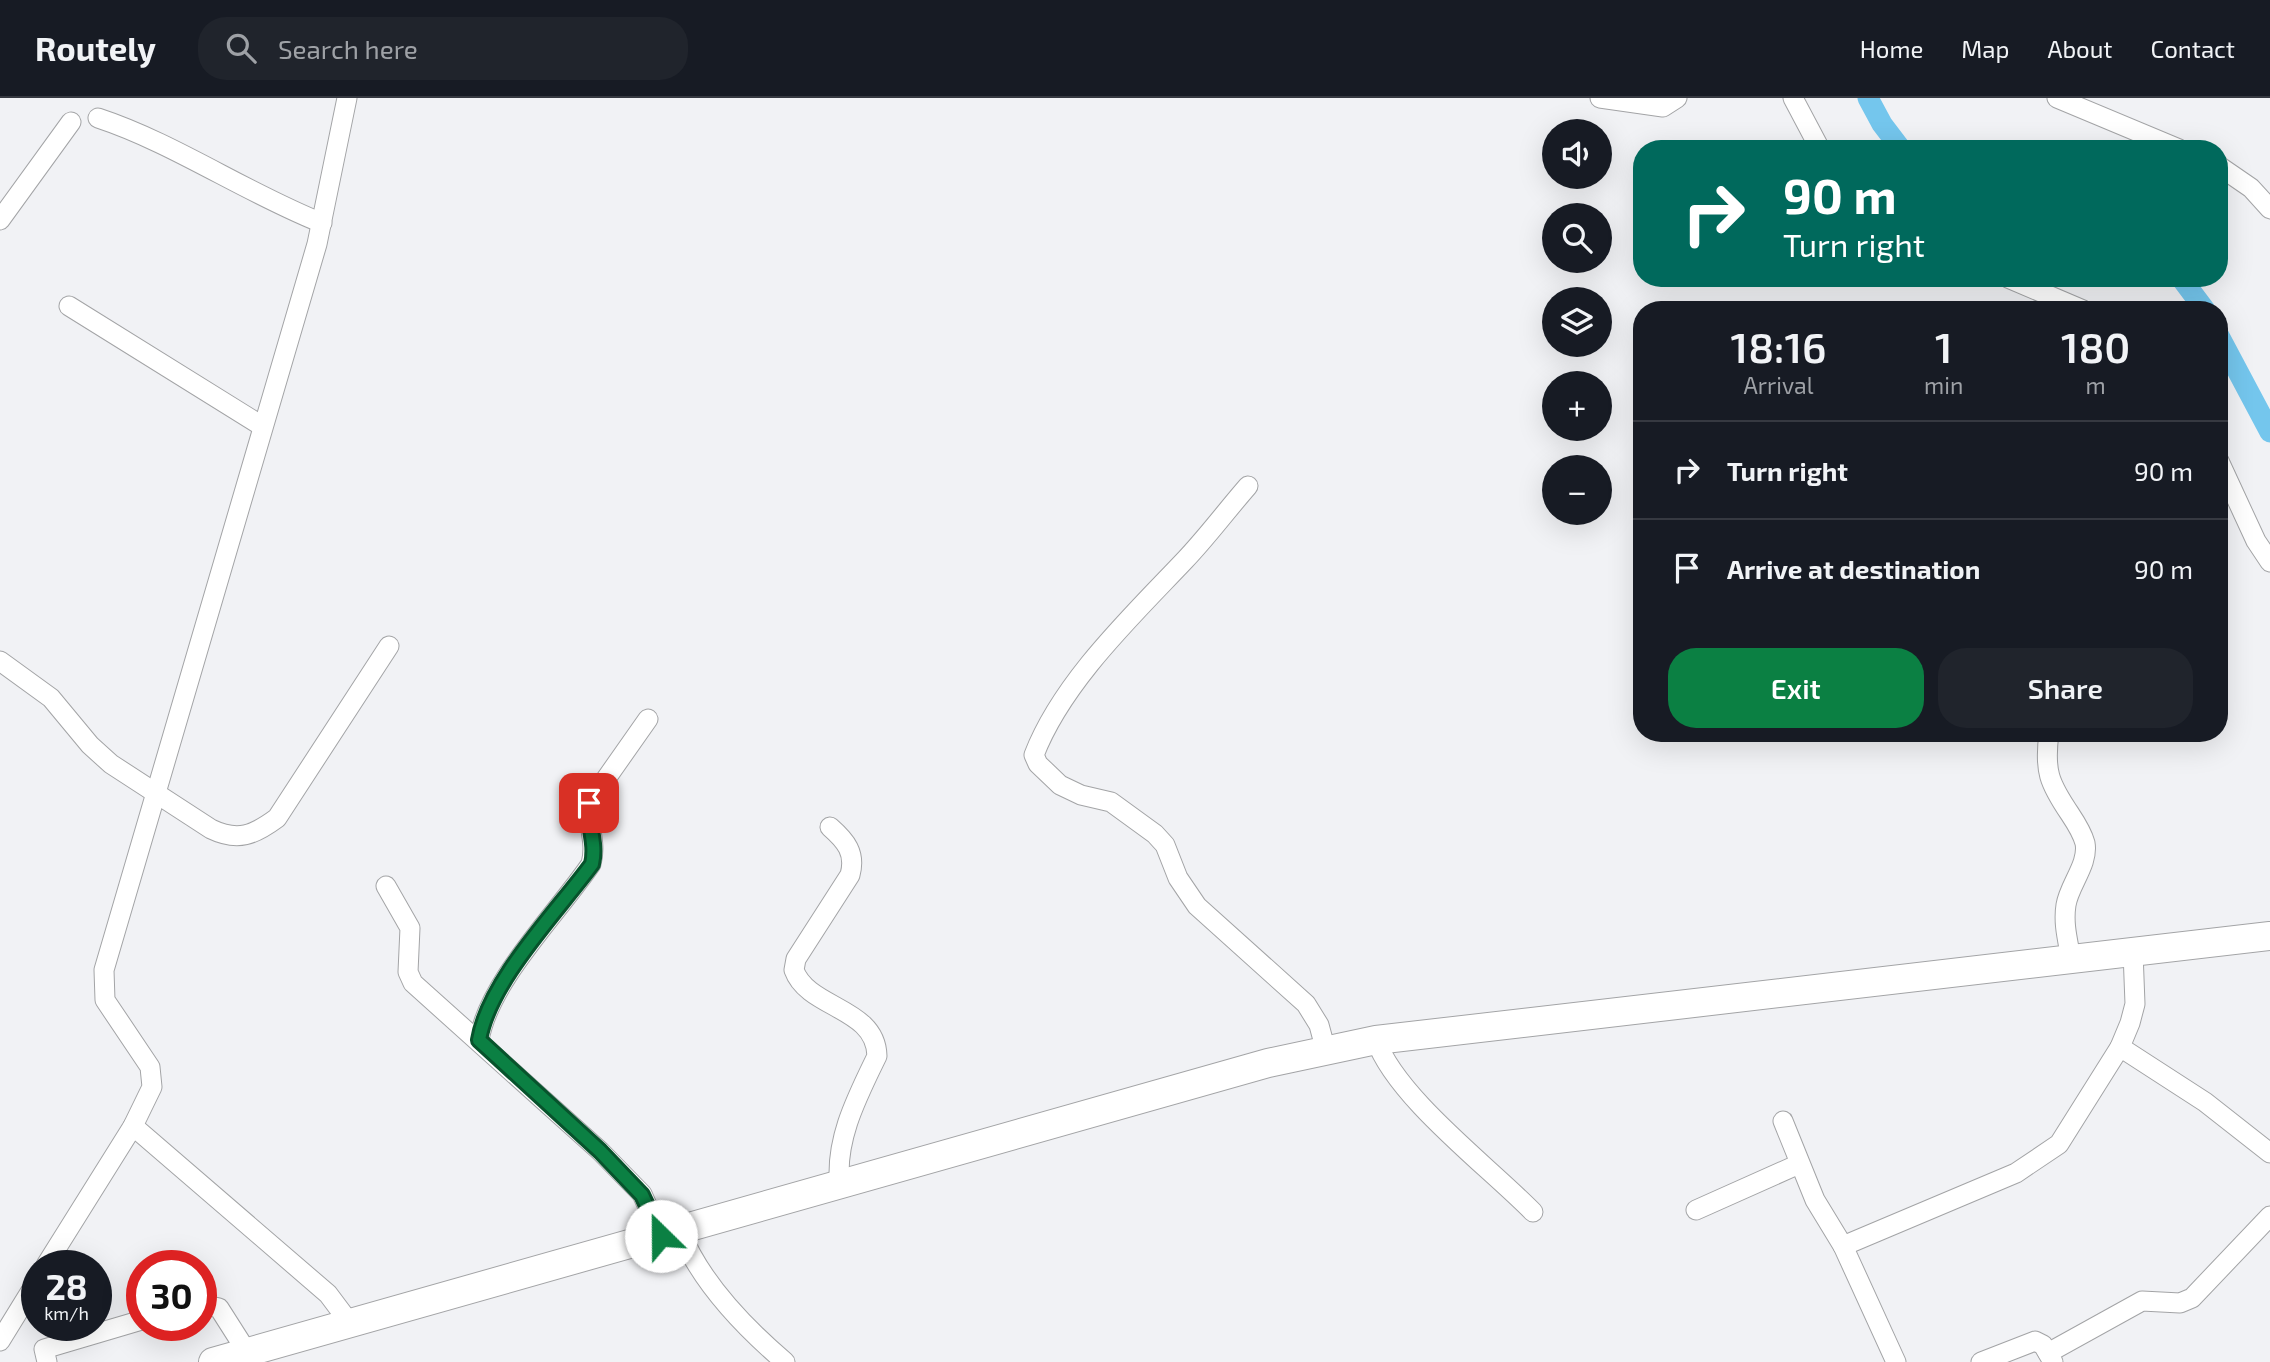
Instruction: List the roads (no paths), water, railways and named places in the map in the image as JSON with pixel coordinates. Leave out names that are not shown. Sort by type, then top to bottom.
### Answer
[{"type":"street","points":[[55,1250],[133,1126],[152,1087],[150,1067],[105,1000],[104,970],[153,794],[189,683],[322,223],[347,98]]},
{"type":"street","points":[[1600,98],[1663,107],[1677,98]]},
{"type":"street","points":[[1793,98],[1815,140]]},
{"type":"street","points":[[2057,98],[2157,140]]},
{"type":"street","points":[[98,118],[123,126],[239,186],[322,223]]},
{"type":"street","points":[[0,220],[71,122]]},
{"type":"street","points":[[2228,172],[2251,188],[2270,209]]},
{"type":"street","points":[[2029,287],[2062,301]]},
{"type":"street","points":[[69,306],[262,426]]},
{"type":"street","points":[[2228,480],[2256,541],[2270,562]]},
{"type":"street","points":[[1248,486],[1186,559],[1144,599],[1043,732],[1034,755],[1038,764],[1060,785],[1081,795],[1111,802],[1156,834],[1166,845],[1178,878],[1197,906],[1306,1004],[1319,1025],[1326,1051]]},
{"type":"street","points":[[0,661],[51,698],[90,745],[153,794],[227,837],[243,838],[258,832],[277,818],[389,646]]},
{"type":"street","points":[[479,1040],[483,1017],[501,985],[592,864],[596,848],[588,820],[589,803],[649,719]]},
{"type":"street","points":[[2048,742],[2046,761],[2049,779],[2080,830],[2085,846],[2083,861],[2066,903],[2064,925],[2071,959]]},
{"type":"street","points":[[830,827],[843,838],[854,863],[850,875],[796,959],[794,970],[805,987],[854,1016],[877,1044],[877,1056],[845,1130],[838,1171],[840,1187]]},
{"type":"street","points":[[386,886],[410,928],[408,972],[414,983],[600,1151],[642,1195],[733,1311],[785,1362]]},
{"type":"street","points":[[213,1362],[262,1354],[349,1322],[840,1187],[1268,1063],[1376,1040],[2270,936]]},
{"type":"street","points":[[1843,1246],[2016,1173],[2059,1144],[2120,1047],[2135,1004],[2133,952]]},
{"type":"street","points":[[1376,1040],[1392,1073],[1533,1212]]},
{"type":"street","points":[[2120,1047],[2205,1102],[2270,1153]]},
{"type":"street","points":[[1783,1121],[1815,1200],[1843,1246],[1896,1362]]},
{"type":"street","points":[[133,1126],[328,1294],[349,1322]]},
{"type":"street","points":[[1696,1210],[1799,1164]]},
{"type":"street","points":[[1981,1362],[2035,1341],[2043,1345],[2051,1358],[2142,1301],[2180,1303],[2192,1298],[2270,1216]]},
{"type":"street","points":[[0,1341],[21,1307]]},
{"type":"street","points":[[217,1308],[262,1354]]},
{"type":"street","points":[[47,1362],[44,1349],[126,1325]]},
{"type":"waterway","points":[[1868,98],[1894,140]]},
{"type":"waterway","points":[[2188,287],[2198,301]]},
{"type":"waterway","points":[[2228,353],[2270,432]]}]
